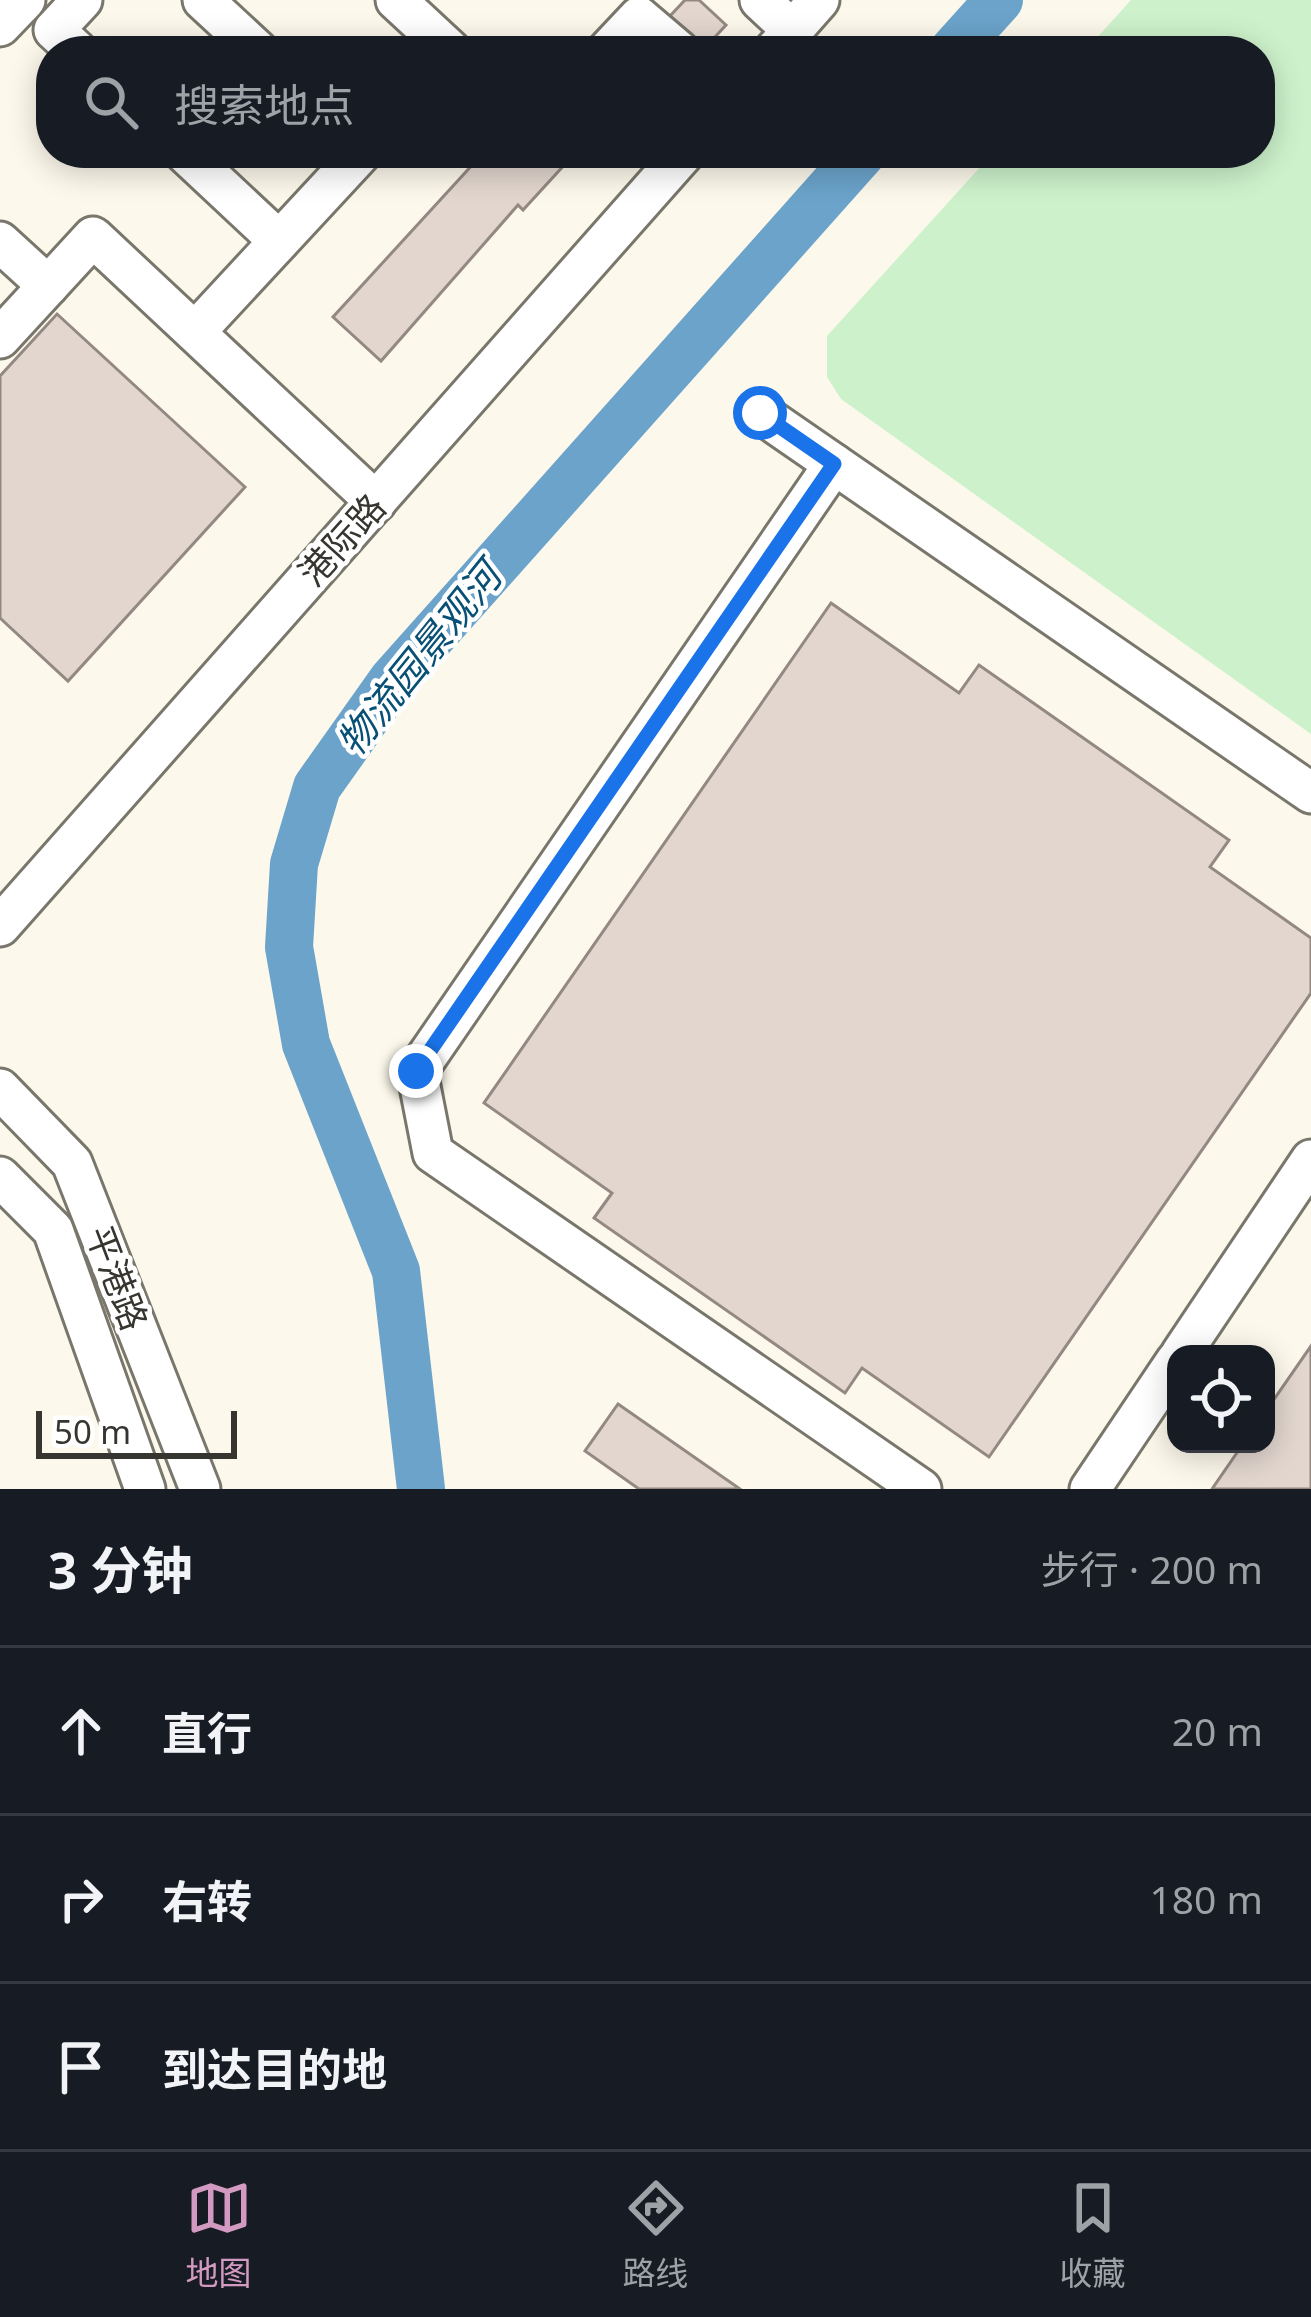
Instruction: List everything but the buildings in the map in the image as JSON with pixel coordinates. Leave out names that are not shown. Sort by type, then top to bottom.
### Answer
[{"type":"street","points":[[0,26],[25,0]]},
{"type":"street","points":[[61,36],[54,30],[82,0]]},
{"type":"street","points":[[203,0],[242,36]]},
{"type":"street","points":[[397,0],[435,36]]},
{"type":"street","points":[[760,0],[780,36]]},
{"type":"street","points":[[787,36],[819,0]]},
{"type":"street","points":[[621,36],[639,16],[662,36]]},
{"type":"street","points":[[201,168],[279,241]]},
{"type":"street","points":[[195,332],[347,168]]},
{"type":"street","name":"港际路","points":[[0,926],[671,168]]},
{"type":"street","points":[[0,338],[93,237],[376,502]]},
{"type":"street","points":[[0,242],[48,286]]},
{"type":"street","points":[[760,413],[1311,793]]},
{"type":"street","points":[[834,464],[416,1071],[433,1153],[921,1489]]},
{"type":"street","name":"平港路","points":[[0,1089],[72,1163],[200,1489]]},
{"type":"street","points":[[1186,1345],[1311,1160]]},
{"type":"street","name":"平港路","points":[[0,1177],[53,1230],[145,1489]]},
{"type":"street","points":[[1090,1489],[1167,1374]]},
{"type":"green space","points":[[1131,0],[1311,0],[1311,734],[841,399],[827,377],[827,336],[979,168],[1275,168],[1275,36],[1099,36]]},
{"type":"waterway","name":"物流园景观河","points":[[967,36],[999,0]]},
{"type":"waterway","name":"物流园景观河","points":[[421,1489],[396,1271],[306,1044],[289,947],[294,864],[317,787],[392,681],[849,168]]},
{"type":"route","points":[[416,1071],[834,464],[760,413]]}]
